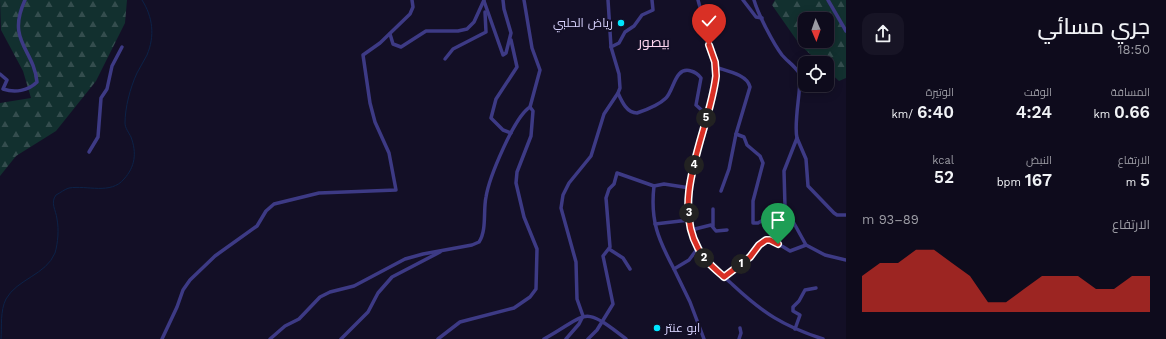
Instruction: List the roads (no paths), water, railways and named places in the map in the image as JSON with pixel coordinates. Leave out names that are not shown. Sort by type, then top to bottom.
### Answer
[{"type":"street","points":[[0,74],[7,80],[3,89],[11,92],[30,88],[37,82],[36,73],[20,40],[18,16],[25,0]]},
{"type":"street","points":[[445,59],[453,49],[486,32],[484,0]]},
{"type":"street","points":[[390,34],[393,44],[401,47],[426,31],[463,31],[471,26],[484,0]]},
{"type":"street","points":[[503,0],[504,12],[511,33],[517,67],[496,99],[490,118],[503,130],[511,133]]},
{"type":"street","points":[[270,339],[284,326],[299,319],[320,297],[330,292],[354,286],[405,259],[472,245],[479,242],[482,238],[486,195],[505,144],[521,115],[530,107],[540,70],[532,48],[524,0]]},
{"type":"street","points":[[566,339],[579,324],[583,316],[577,299],[576,262],[562,215],[562,201],[569,183],[591,156],[604,114],[618,94],[620,78],[611,47],[608,0]]},
{"type":"street","points":[[611,47],[620,42],[625,32],[634,26],[642,15],[653,10],[651,0]]},
{"type":"street","points":[[698,0],[716,67],[715,80],[690,188],[689,220],[691,230],[698,248],[708,262],[765,313],[795,329],[823,339]]},
{"type":"street","points":[[744,0],[756,17],[762,18]]},
{"type":"street","points":[[754,0],[768,31],[782,54],[799,74],[799,88],[795,120],[797,138],[806,160],[810,188],[834,214],[846,215]]},
{"type":"street","points":[[828,0],[846,31]]},
{"type":"street","points":[[831,0],[832,6]]},
{"type":"street","points":[[162,339],[177,307],[182,290],[190,280],[215,256],[257,226],[266,211],[274,204],[293,201],[319,193],[396,190],[389,153],[370,103],[363,55],[390,34],[410,14],[413,9],[412,1]]},
{"type":"street","points":[[485,7],[503,55],[506,53],[511,39]]},
{"type":"street","points":[[89,152],[98,137],[101,98],[107,89],[112,66],[122,47]]},
{"type":"street","points":[[716,67],[743,78],[750,84],[750,90],[736,134],[730,166],[721,191]]},
{"type":"street","points":[[618,94],[626,107],[632,113],[637,113],[663,101],[669,93],[678,74],[684,70],[689,70],[696,73],[701,78],[696,105],[707,115]]},
{"type":"street","points":[[438,339],[460,322],[514,308],[530,297],[536,289],[536,249],[524,217],[516,183],[517,172],[531,136],[533,111],[530,107]]},
{"type":"street","points":[[736,134],[744,137],[747,146],[760,156],[763,163],[753,201],[754,223],[758,223],[786,207]]},
{"type":"street","points":[[797,138],[784,172],[786,207],[793,224],[806,245],[823,255],[846,260]]},
{"type":"street","points":[[610,249],[606,198],[609,189],[614,184],[617,173],[654,186],[664,184],[690,188]]},
{"type":"street","points":[[654,186],[653,217],[660,244],[690,302],[704,339]]},
{"type":"street","points":[[713,208],[713,226],[716,231],[727,230]]},
{"type":"street","points":[[655,224],[689,220]]},
{"type":"street","points":[[691,230],[711,225],[713,226]]},
{"type":"street","points":[[724,277],[749,258],[758,246],[766,240],[773,241],[790,251],[806,245]]},
{"type":"street","points":[[674,269],[689,260],[698,248]]},
{"type":"street","points":[[610,249],[623,258],[630,269]]},
{"type":"street","points":[[588,339],[603,321],[613,304],[603,256],[604,253],[610,249]]},
{"type":"street","points":[[341,339],[368,312],[378,293],[392,277],[441,251]]},
{"type":"street","points":[[795,329],[800,315],[793,311],[793,307],[799,301],[805,290],[816,288]]},
{"type":"street","points":[[544,339],[583,316],[594,317],[603,321],[626,339]]},
{"type":"street","points":[[739,339],[741,333],[740,328]]},
{"type":"waterway","points":[[1,339],[2,314],[6,299],[17,286],[45,267],[55,253],[58,232],[53,201],[56,195],[69,188],[112,187],[119,184],[131,170],[134,160],[134,149],[131,137],[126,129],[125,117],[132,85],[150,48],[152,34],[149,13],[142,0]]},
{"type":"place","name":"رياض الحلبي","points":[[621,23]]},
{"type":"place","name":"ابو عنتر","points":[[657,328]]},
{"type":"district","name":"بيصور","points":[[654,42]]}]
